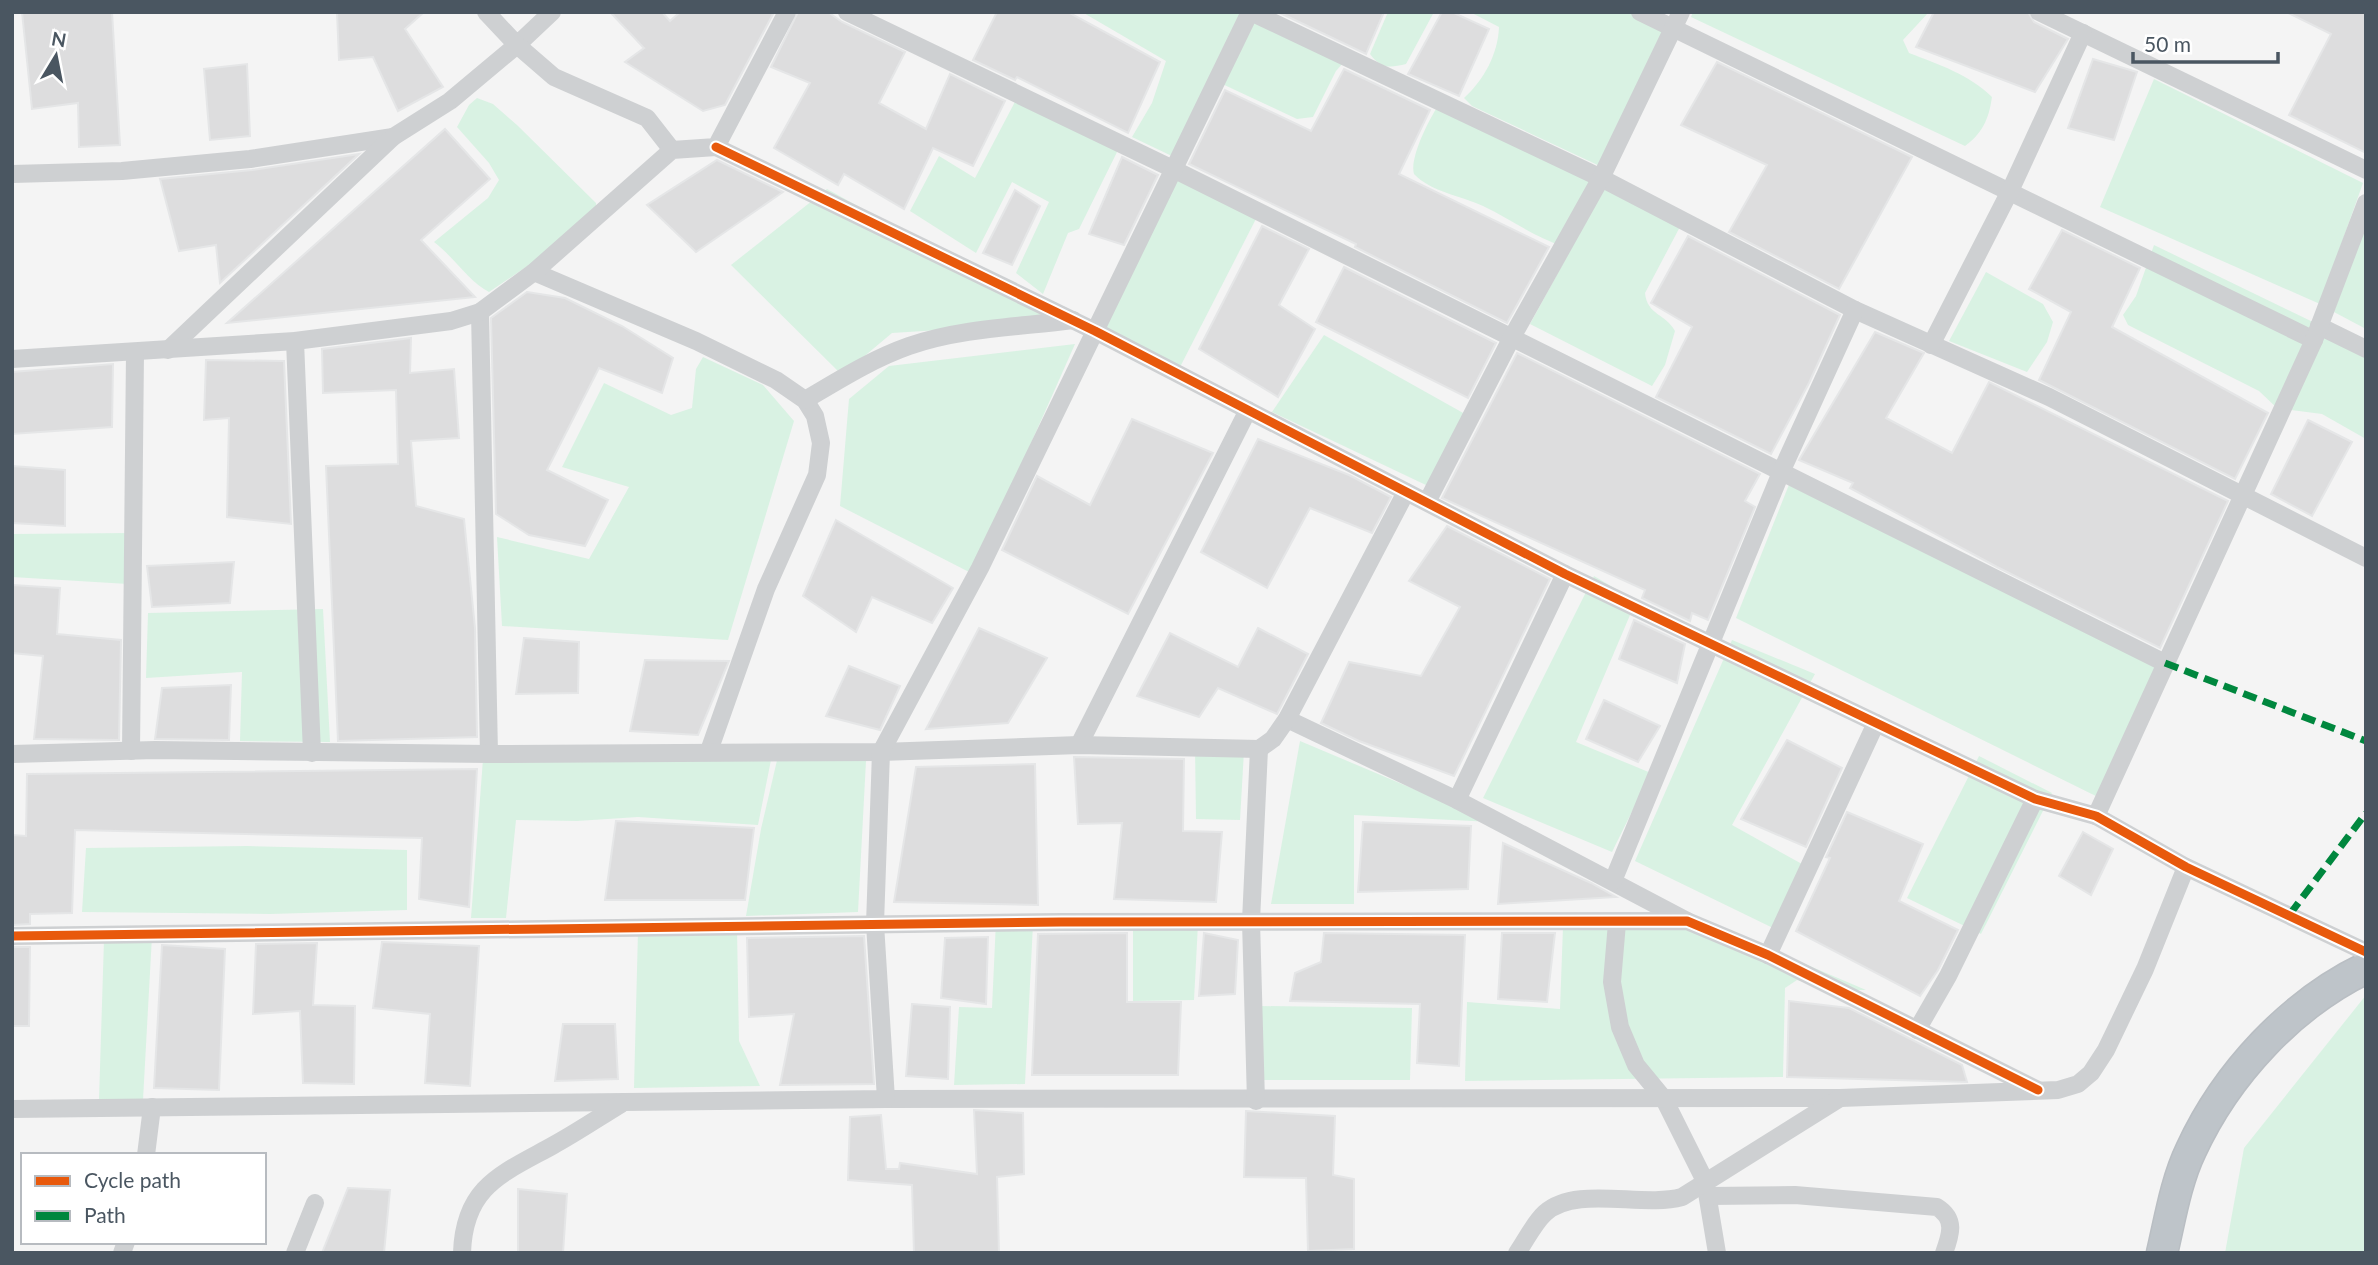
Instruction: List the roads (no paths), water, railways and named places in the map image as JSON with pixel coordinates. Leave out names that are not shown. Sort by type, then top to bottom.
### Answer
[{"type":"highway","points":[[2162,1253],[2190,1151],[2216,1105],[2290,1017],[2336,983],[2366,968]]},
{"type":"street","points":[[486,12],[517,45],[554,76],[647,118],[673,150]]},
{"type":"street","points":[[168,350],[393,137],[450,101],[552,12]]},
{"type":"street","points":[[716,147],[787,12]]},
{"type":"street","points":[[847,12],[1173,169],[2165,663]]},
{"type":"street","points":[[886,1099],[875,924],[881,752],[980,568],[1250,12],[1601,178],[1855,310],[2049,397],[2240,497],[2366,558]]},
{"type":"street","points":[[1640,12],[1677,21],[2010,191],[2317,333],[2366,349]]},
{"type":"street","points":[[2039,12],[2366,170]]},
{"type":"street","points":[[1427,502],[1511,338],[1601,178],[1677,21]]},
{"type":"street","points":[[1931,345],[2010,191],[2083,33]]},
{"type":"street","points":[[12,174],[148,169],[250,159],[393,137]]},
{"type":"street","points":[[12,359],[295,341],[427,325],[480,312],[534,272],[673,150],[716,147],[1074,320],[1566,573],[2035,799],[2096,816],[2186,867],[2366,952]]},
{"type":"street","points":[[2096,816],[2317,333],[2366,203]]},
{"type":"street","points":[[534,272],[696,341],[776,380],[805,400],[815,416],[821,443],[817,475],[766,589],[709,751]]},
{"type":"street","points":[[1613,881],[1782,470],[1855,310]]},
{"type":"street","points":[[480,312],[489,754]]},
{"type":"street","points":[[805,400],[865,365],[911,345],[956,334],[1074,320]]},
{"type":"street","points":[[295,341],[312,753]]},
{"type":"street","points":[[131,751],[135,352]]},
{"type":"street","points":[[1079,745],[1248,410]]},
{"type":"street","points":[[12,754],[131,751],[489,754],[881,752],[1079,745],[1259,749],[1273,739],[1287,719],[1406,492]]},
{"type":"street","points":[[1457,800],[1566,573]]},
{"type":"street","points":[[1287,719],[1457,800],[1687,921],[1768,955],[2038,1090]]},
{"type":"street","points":[[1768,955],[1876,723]]},
{"type":"street","points":[[1256,1101],[1251,921],[1259,749]]},
{"type":"street","points":[[1917,1030],[1948,976],[2035,799]]},
{"type":"street","points":[[12,1109],[886,1099],[1256,1101],[1840,1098],[2058,1090],[2078,1084],[2091,1073],[2106,1049],[2145,969],[2186,867]]},
{"type":"street","points":[[12,936],[875,924],[1687,921]]},
{"type":"street","points":[[1618,923],[1612,982],[1620,1027],[1636,1065],[1664,1099],[1707,1189],[1717,1253]]},
{"type":"street","points":[[1517,1253],[1544,1214],[1558,1204],[1577,1199],[1671,1200],[1707,1189],[1840,1098]]},
{"type":"street","points":[[462,1253],[463,1234],[473,1202],[491,1180],[621,1104]]},
{"type":"street","points":[[146,1153],[152,1107]]},
{"type":"street","points":[[1707,1189],[1937,1207],[1950,1219],[1952,1230],[1944,1253]]},
{"type":"street","points":[[295,1253],[315,1203]]}]
